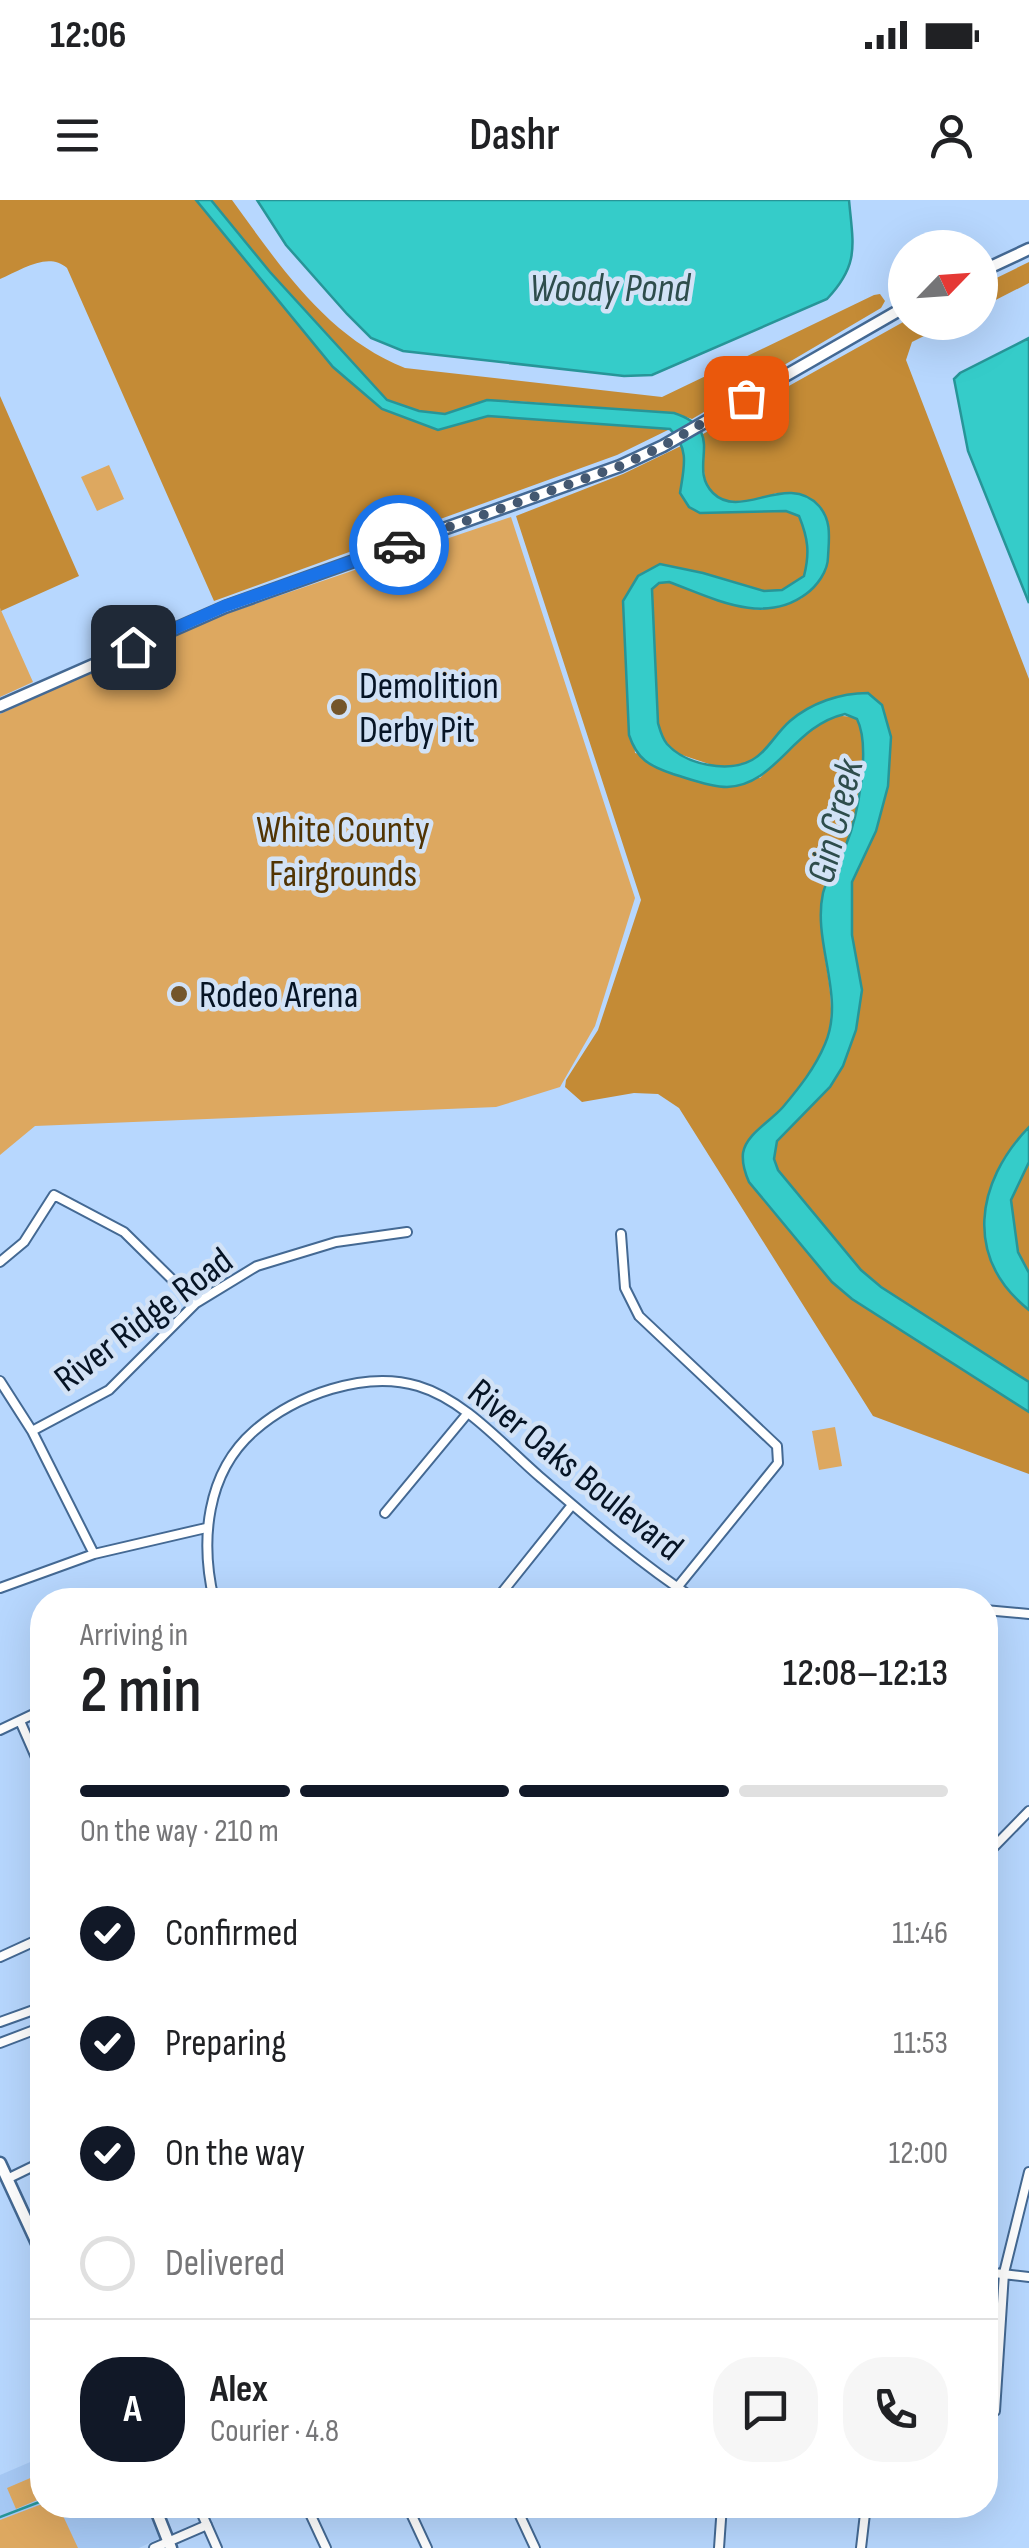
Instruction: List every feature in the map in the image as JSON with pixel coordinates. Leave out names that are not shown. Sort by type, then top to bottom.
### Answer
[{"type":"street","points":[[998,263],[1029,248]]},
{"type":"street","points":[[0,706],[225,606],[620,466],[663,446],[888,317]]},
{"type":"street","points":[[0,1262],[24,1242],[54,1195],[124,1232],[196,1304]]},
{"type":"street","name":"River Ridge Road","points":[[32,1431],[109,1390],[196,1304],[244,1273],[270,1261],[336,1242],[407,1232]]},
{"type":"street","points":[[621,1234],[626,1288],[639,1316],[777,1446],[780,1454],[778,1463],[678,1588]]},
{"type":"street","points":[[0,1380],[32,1431],[94,1554]]},
{"type":"street","name":"River Oaks Boulevard","points":[[211,1588],[206,1566],[206,1528],[226,1464],[243,1440],[294,1405],[360,1382],[383,1381],[416,1385],[441,1395],[678,1588]]},
{"type":"street","points":[[385,1512],[468,1414]]},
{"type":"street","points":[[506,1588],[572,1505]]},
{"type":"street","points":[[0,1588],[94,1554],[206,1528]]},
{"type":"street","points":[[998,1611],[1029,1614]]},
{"type":"street","points":[[0,1730],[30,1716]]},
{"type":"street","points":[[20,1721],[30,1744]]},
{"type":"street","points":[[998,1843],[1029,1811]]},
{"type":"street","points":[[0,1957],[30,1944]]},
{"type":"street","points":[[0,2022],[30,2011]]},
{"type":"street","points":[[0,2043],[30,2032]]},
{"type":"street","points":[[0,2163],[30,2228]]},
{"type":"street","points":[[7,2179],[30,2168]]},
{"type":"street","points":[[998,2365],[1004,2272],[1029,2172]]},
{"type":"street","points":[[998,2272],[1029,2278]]},
{"type":"street","points":[[159,2518],[170,2545]]},
{"type":"street","points":[[204,2518],[217,2548]]},
{"type":"street","points":[[312,2518],[326,2548]]},
{"type":"street","points":[[413,2518],[427,2548]]},
{"type":"street","points":[[521,2518],[535,2548]]},
{"type":"street","points":[[719,2548],[721,2518]]},
{"type":"street","points":[[862,2548],[865,2518]]},
{"type":"street","points":[[154,2548],[170,2545],[207,2525]]},
{"type":"shaded area","points":[[0,200],[196,200],[333,367],[382,409],[438,430],[488,416],[670,429],[617,455],[214,601],[67,268],[60,263],[43,262],[0,279]]},
{"type":"shaded area","points":[[211,200],[232,200],[287,274],[329,319],[377,355],[405,368],[662,397],[874,295],[880,294],[885,301],[881,308],[692,419],[674,413],[503,400],[487,400],[445,414],[419,411],[387,400],[270,272]]},
{"type":"shaded area","points":[[1029,262],[1029,283],[998,299],[998,277]]},
{"type":"shaded area","points":[[888,331],[888,340],[916,340],[906,360],[1029,679],[1029,1127],[997,1172],[984,1220],[986,1244],[994,1267],[1008,1289],[1029,1310],[1029,1382],[881,1287],[861,1270],[777,1170],[773,1159],[777,1141],[830,1087],[862,990],[852,935],[852,881],[876,831],[882,705],[790,720],[757,758],[736,767],[721,768],[679,754],[664,742],[658,723],[652,589],[659,582],[669,582],[739,607],[761,610],[802,598],[829,523],[777,493],[737,501],[718,497],[706,482],[703,434]]},
{"type":"shaded area","points":[[0,396],[79,576],[1,611],[0,608]]},
{"type":"shaded area","points":[[683,445],[686,455],[680,493],[700,513],[786,511],[799,516],[807,545],[806,567],[804,576],[782,591],[764,591],[660,564],[638,576],[623,601],[635,753],[760,778],[815,724],[843,716],[857,719],[863,746],[855,817],[823,894],[821,931],[831,1003],[827,1039],[806,1079],[753,1135],[869,1310],[1029,1412],[1029,1474],[873,1416],[679,1108],[658,1094],[634,1093],[582,1102],[565,1087],[598,1030],[641,900],[516,516],[623,474]]},
{"type":"shaded area","points":[[1029,1162],[1029,1273],[1018,1252],[1011,1200]]},
{"type":"shaded area","points":[[30,2462],[30,2518],[153,2518],[162,2537],[139,2548],[0,2548],[0,2475]]},
{"type":"green space","points":[[109,465],[124,499],[97,511],[81,477]]},
{"type":"green space","name":"White County Fairgrounds","points":[[511,517],[635,898],[595,1026],[560,1087],[496,1107],[35,1126],[0,1155],[0,714],[205,621]]},
{"type":"green space","points":[[0,608],[33,682],[0,697]]},
{"type":"green space","points":[[835,1427],[842,1466],[819,1470],[812,1431]]},
{"type":"green space","points":[[30,2478],[30,2503],[16,2509],[7,2488]]},
{"type":"green space","points":[[30,2509],[30,2518],[64,2518],[78,2548],[0,2548],[0,2520]]},
{"type":"water","points":[[196,200],[211,200],[270,272],[387,400],[419,411],[445,414],[487,400],[674,413],[700,429],[703,472],[713,493],[737,502],[793,493],[819,506],[829,530],[826,568],[814,587],[790,603],[773,608],[738,606],[669,582],[652,589],[658,723],[667,744],[685,757],[708,765],[731,766],[757,757],[790,721],[826,700],[868,693],[882,705],[891,737],[888,786],[876,831],[852,882],[852,935],[862,990],[856,1030],[843,1066],[830,1087],[777,1141],[774,1159],[778,1170],[861,1270],[881,1287],[1029,1382],[1029,1412],[852,1299],[832,1282],[749,1182],[744,1168],[745,1146],[806,1077],[821,1053],[830,1026],[831,988],[821,912],[825,887],[855,817],[863,764],[857,719],[845,714],[827,720],[759,776],[727,787],[700,782],[651,764],[640,756],[629,735],[623,601],[638,576],[660,564],[764,591],[782,590],[804,576],[807,546],[799,516],[786,511],[700,513],[689,507],[680,493],[683,451],[670,429],[488,416],[438,430],[382,409],[333,367]]},
{"type":"water","name":"Woody Pond","points":[[257,200],[849,200],[852,253],[845,275],[827,299],[652,375],[624,376],[403,351],[371,338],[286,245]]},
{"type":"water","points":[[1029,338],[1029,603],[968,451],[954,379]]},
{"type":"water","points":[[1029,1127],[1029,1162],[1011,1200],[1018,1252],[1029,1273],[1029,1310],[1008,1290],[994,1267],[986,1244],[984,1220],[997,1172]]},
{"type":"waterway","points":[[0,2517],[30,2506]]},
{"type":"way so far","points":[[399,545],[620,466],[746,398]]},
{"type":"place","name":"Demolition Derby Pit","points":[[339,707]]},
{"type":"place","name":"Rodeo Arena","points":[[179,994]]},
{"type":"route","points":[[133,647],[225,606],[399,545]]},
{"type":"water label","name":"Gin Creek","points":[[834,821]]}]
